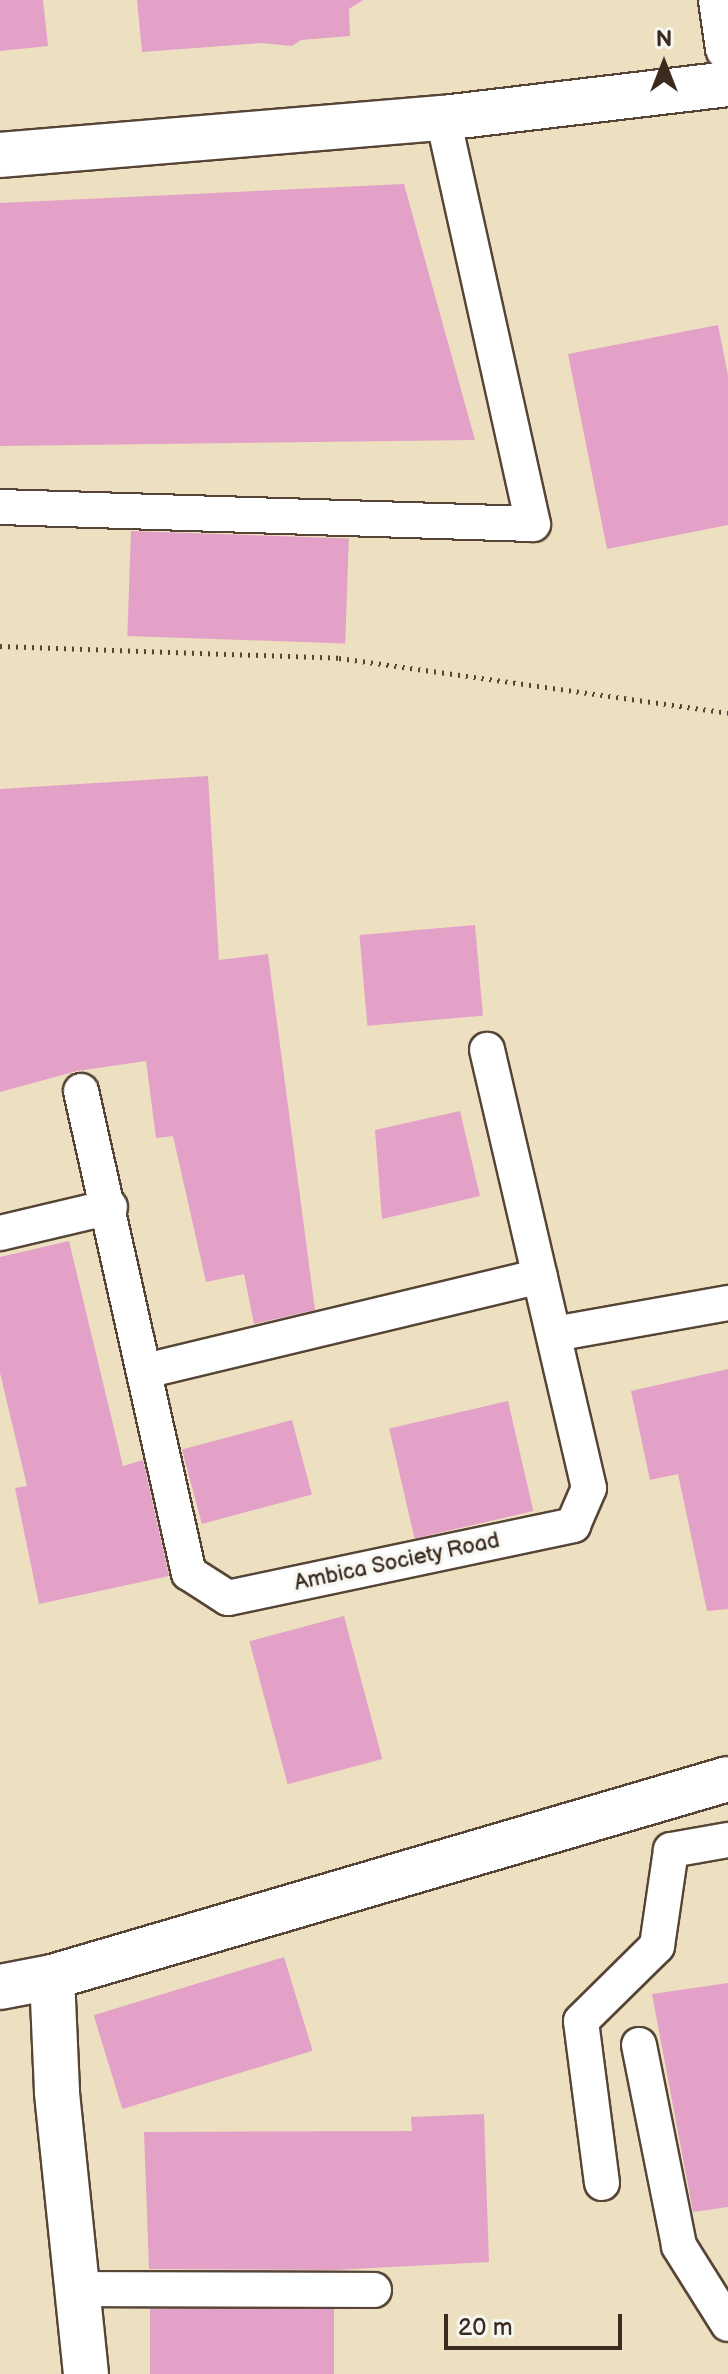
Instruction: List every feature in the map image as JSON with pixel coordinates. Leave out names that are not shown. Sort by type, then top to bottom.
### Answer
[{"type":"street","points":[[721,0],[728,49]]},
{"type":"street","points":[[0,155],[443,118],[728,84]]},
{"type":"street","points":[[0,1987],[52,1977],[728,1779]]},
{"type":"street","points":[[52,1977],[57,2091],[86,2374]]},
{"type":"lane","points":[[0,507],[533,524],[443,118]]},
{"type":"lane","points":[[487,1050],[554,1334],[728,1303]]},
{"type":"lane","points":[[81,1091],[110,1207],[145,1371],[540,1276]]},
{"type":"lane","points":[[0,1233],[110,1207]]},
{"type":"lane","name":"Ambica Society Road","points":[[145,1371],[189,1573],[228,1598],[573,1525],[589,1488],[554,1334]]},
{"type":"lane","points":[[602,2183],[581,2021],[657,1946],[671,1850],[728,1840]]},
{"type":"lane","points":[[639,2045],[679,2246],[728,2324]]},
{"type":"lane","points":[[78,2289],[374,2290]]},
{"type":"path","points":[[0,646],[339,658],[728,713]]},
{"type":"building","points":[[0,0],[43,0],[48,46],[0,51]]},
{"type":"building","points":[[137,0],[363,0],[349,9],[350,36],[301,40],[292,46],[261,43],[142,52]]},
{"type":"building","points":[[404,184],[475,440],[0,446],[0,203]]},
{"type":"building","points":[[718,325],[728,375],[728,525],[607,549],[568,354]]},
{"type":"building","points":[[131,531],[349,539],[345,644],[127,636]]},
{"type":"building","points":[[208,776],[219,960],[268,954],[315,1310],[254,1324],[244,1274],[206,1282],[173,1136],[156,1138],[146,1061],[77,1071],[0,1092],[0,789]]},
{"type":"building","points":[[475,925],[483,1016],[367,1026],[359,935]]},
{"type":"building","points":[[460,1111],[480,1196],[382,1219],[375,1130]]},
{"type":"building","points":[[69,1241],[123,1466],[143,1460],[169,1576],[39,1604],[15,1488],[27,1486],[0,1373],[0,1257]]},
{"type":"building","points":[[728,1369],[728,1609],[707,1611],[678,1474],[650,1480],[631,1391]]},
{"type":"building","points":[[508,1401],[533,1511],[415,1539],[389,1428]]},
{"type":"building","points":[[292,1420],[312,1494],[202,1524],[182,1450]]},
{"type":"building","points":[[344,1616],[382,1759],[288,1784],[249,1641]]},
{"type":"building","points":[[284,1957],[313,2051],[122,2109],[94,2015]]},
{"type":"building","points":[[728,1983],[728,2207],[693,2212],[652,1994]]},
{"type":"building","points":[[484,2114],[489,2262],[333,2270],[149,2269],[144,2132],[412,2131],[411,2117]]},
{"type":"building","points":[[150,2309],[334,2309],[334,2374],[150,2374]]}]
